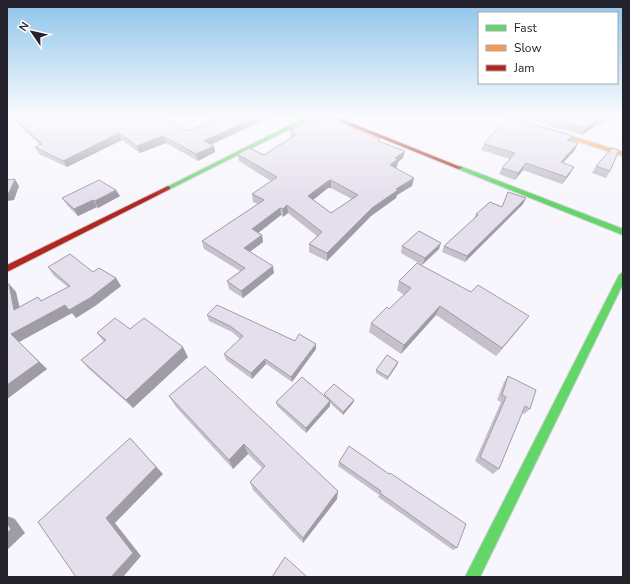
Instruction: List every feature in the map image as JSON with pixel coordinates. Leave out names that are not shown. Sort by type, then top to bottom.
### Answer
[{"type":"street","points":[[7,269],[258,143]]},
{"type":"street","points":[[398,143],[623,232]]},
{"type":"street","points":[[589,143],[623,154]]},
{"type":"street","points":[[472,577],[623,275]]},
{"type":"building","points":[[98,143],[63,161],[35,147],[42,144]]},
{"type":"building","points":[[133,143],[144,143],[137,146]]},
{"type":"building","points":[[176,143],[209,143],[214,146],[196,154]]},
{"type":"building","points":[[282,143],[384,143],[405,151],[395,158],[398,159],[390,165],[414,178],[396,189],[398,190],[372,208],[327,253],[309,244],[322,232],[287,205],[283,209],[280,208],[252,229],[262,235],[244,248],[273,266],[241,291],[227,281],[245,268],[202,241],[264,200],[252,194],[277,177],[237,154],[249,148],[264,155]],"holes":[[[331,180],[358,195],[331,213],[308,196]]]},
{"type":"building","points":[[578,143],[561,162],[574,167],[566,177],[526,163],[518,173],[502,168],[515,153],[484,144]]},
{"type":"building","points":[[612,148],[619,150],[610,171],[596,166]]},
{"type":"building","points":[[15,179],[9,193],[7,193],[7,180]]},
{"type":"building","points":[[99,180],[116,190],[95,201],[93,200],[74,209],[62,198]]},
{"type":"building","points":[[508,192],[526,198],[467,256],[444,246],[490,202],[502,207]]},
{"type":"building","points":[[419,231],[441,243],[425,258],[402,246]]},
{"type":"building","points":[[70,254],[93,272],[99,268],[116,278],[90,298],[69,310],[65,305],[11,334],[39,362],[7,385],[7,284],[9,284],[14,310],[38,297],[41,301],[70,286],[48,267]]},
{"type":"building","points":[[417,263],[471,292],[478,285],[529,316],[502,348],[440,306],[404,345],[371,323],[387,307],[389,309],[411,288],[399,281]]},
{"type":"building","points":[[217,305],[295,341],[299,334],[316,344],[291,377],[265,359],[251,373],[224,354],[243,336],[230,326],[207,315]]},
{"type":"building","points":[[115,318],[130,329],[144,318],[183,347],[126,400],[81,360],[106,340],[97,333]]},
{"type":"building","points":[[387,355],[398,362],[388,377],[376,370]]},
{"type":"building","points":[[205,366],[338,491],[303,538],[250,482],[265,466],[244,444],[229,460],[169,396]]},
{"type":"building","points":[[508,376],[536,390],[530,409],[525,406],[499,469],[480,457],[506,397],[502,395]]},
{"type":"building","points":[[302,377],[330,401],[306,428],[276,402]]},
{"type":"building","points":[[334,384],[354,400],[343,412],[324,394]]},
{"type":"building","points":[[130,438],[156,467],[106,518],[133,553],[111,577],[76,577],[38,522]]},
{"type":"building","points":[[349,446],[466,524],[457,548],[380,493],[381,491],[339,462]]},
{"type":"building","points":[[7,523],[11,529],[7,533]]},
{"type":"building","points":[[285,557],[307,577],[272,577]]},
{"type":"traffic: fast","points":[[168,188],[258,143]]},
{"type":"traffic: fast","points":[[460,168],[623,232]]},
{"type":"traffic: fast","points":[[472,577],[623,275]]},
{"type":"traffic: slow","points":[[589,143],[623,154]]},
{"type":"traffic: jam","points":[[398,143],[460,168]]},
{"type":"traffic: jam","points":[[7,269],[168,188]]}]
